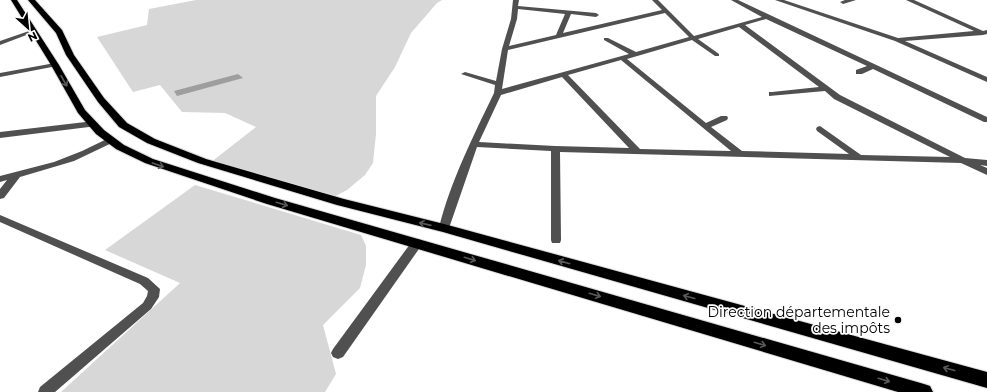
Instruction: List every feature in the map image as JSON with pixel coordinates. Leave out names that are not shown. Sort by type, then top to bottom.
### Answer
[{"type":"highway","points":[[14,0],[55,64],[81,111],[100,132],[120,147],[149,162],[271,201],[924,392]]},
{"type":"highway","points":[[31,0],[59,32],[70,55],[101,100],[122,125],[151,141],[202,161],[341,202],[444,228],[987,380]]},
{"type":"street","points":[[655,0],[693,38],[717,55]]},
{"type":"street","points":[[734,0],[872,67],[987,120]]},
{"type":"street","points":[[778,0],[897,40],[987,80]]},
{"type":"street","points":[[843,2],[853,0]]},
{"type":"street","points":[[909,0],[986,33]]},
{"type":"street","points":[[444,228],[447,215],[474,144],[498,93],[505,49],[514,19],[515,3],[596,15]]},
{"type":"street","points":[[505,49],[665,11]]},
{"type":"street","points":[[558,36],[565,19],[570,12]]},
{"type":"street","points":[[498,93],[741,26],[767,17]]},
{"type":"street","points":[[741,26],[837,97],[987,172]]},
{"type":"street","points":[[0,43],[34,31]]},
{"type":"street","points":[[897,40],[986,33]]},
{"type":"street","points":[[606,39],[636,54]]},
{"type":"street","points":[[622,58],[741,155]]},
{"type":"street","points":[[0,75],[55,64]]},
{"type":"street","points":[[859,72],[872,67]]},
{"type":"street","points":[[465,74],[500,84]]},
{"type":"street","points":[[564,75],[636,150]]},
{"type":"street","points":[[772,94],[826,89]]},
{"type":"street","points":[[706,126],[724,118]]},
{"type":"street","points":[[0,134],[94,124]]},
{"type":"street","points":[[820,129],[859,157]]},
{"type":"street","points":[[0,179],[16,176],[76,158],[111,140]]},
{"type":"street","points":[[474,144],[555,149],[963,160],[987,163]]},
{"type":"street","points":[[555,149],[556,240]]},
{"type":"street","points":[[822,149],[890,151]]},
{"type":"street","points":[[0,196],[16,176]]},
{"type":"street","points":[[0,218],[144,281],[154,289],[153,297],[147,306],[45,392]]},
{"type":"street","points":[[338,353],[417,243]]},
{"type":"shaded area","points":[[196,0],[442,0],[437,3],[411,33],[395,67],[376,96],[376,134],[373,163],[365,175],[347,190],[328,200],[206,166],[256,127],[225,113],[182,112],[160,85],[133,92],[97,37],[147,25],[149,9]]},
{"type":"shaded area","points":[[238,74],[243,78],[177,96],[174,91]]},
{"type":"shaded area","points":[[195,185],[361,235],[366,246],[366,265],[360,288],[323,325],[336,374],[325,392],[61,392],[180,283],[105,250]]},
{"type":"place","name":"Direction départementale des impôts","points":[[898,320]]}]
